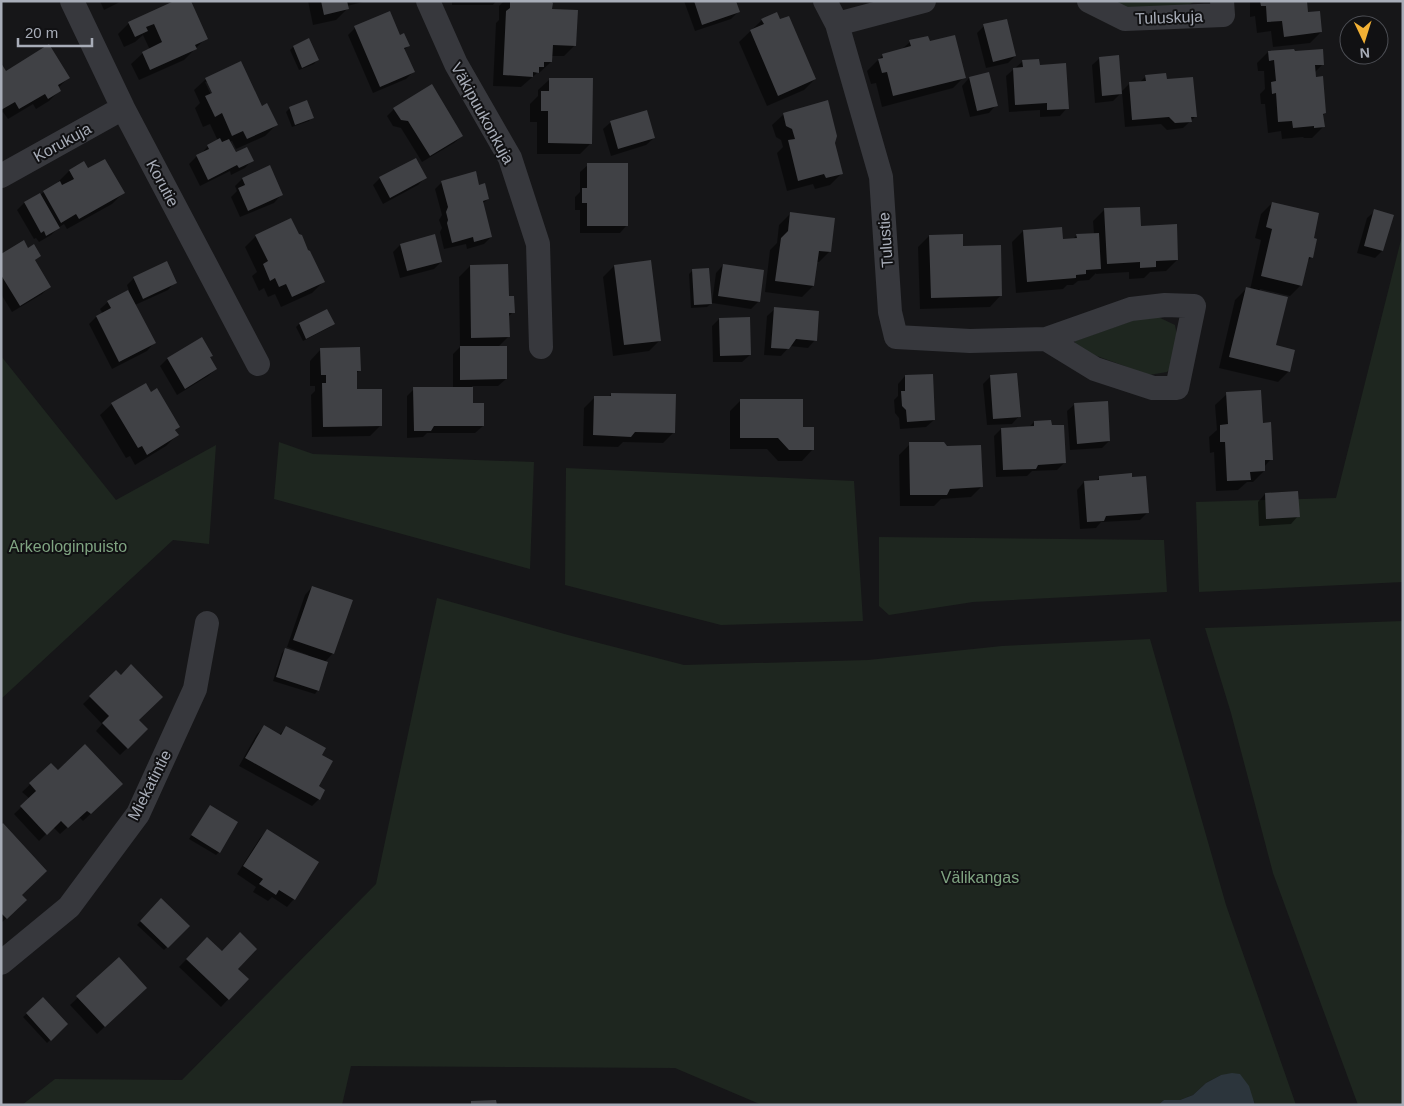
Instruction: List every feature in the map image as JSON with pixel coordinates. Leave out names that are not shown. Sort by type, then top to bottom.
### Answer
[{"type":"street","name":"Korutie","points":[[72,1],[123,108],[258,364]]},
{"type":"street","name":"Väkipuukonkuja","points":[[428,1],[456,64],[510,158],[538,244],[542,347]]},
{"type":"street","name":"Tulustie","points":[[825,1],[837,24],[881,177],[890,312],[896,337],[970,340],[1046,339],[1131,308],[1165,305],[1194,306],[1178,388],[1153,388],[1095,369],[1046,339]]},
{"type":"street","points":[[837,24],[924,1]]},
{"type":"street","name":"Tuluskuja","points":[[1089,1],[1125,19],[1223,8]]},
{"type":"street","name":"Korukuja","points":[[1,176],[123,108]]},
{"type":"street","name":"Miekatintie","points":[[1,963],[70,907],[138,814],[195,689],[207,623]]},
{"type":"green space","points":[[1100,1],[1196,1],[1188,5],[1119,11]]},
{"type":"green space","points":[[1403,232],[1403,582],[1199,592],[1196,502],[1336,498]]},
{"type":"green space","points":[[1156,316],[1175,325],[1181,357],[1167,372],[1149,375],[1075,348],[1075,341],[1135,320]]},
{"type":"green space","name":"Arkeologinpuisto","points":[[1,356],[116,500],[216,445],[209,544],[173,540],[1,699]]},
{"type":"green space","points":[[279,442],[313,454],[534,462],[530,569],[274,499]]},
{"type":"green space","points":[[566,468],[854,481],[863,621],[721,625],[565,585]]},
{"type":"green space","points":[[879,537],[1164,540],[1167,592],[973,602],[889,615],[879,606]]},
{"type":"green space","name":"Välikangas","points":[[437,598],[684,665],[868,660],[1002,646],[1150,639],[1226,905],[1296,1105],[1255,1105],[1254,1101],[1221,1075],[1206,1083],[1193,1095],[1180,1100],[1164,1100],[1158,1105],[762,1105],[675,1068],[351,1066],[342,1105],[22,1105],[55,1079],[182,1080],[376,884]]},
{"type":"green space","points":[[1403,621],[1403,828],[1401,831],[1403,841],[1403,1105],[1358,1105],[1273,873],[1231,713],[1205,628]]},
{"type":"shaded area","points":[[1240,1074],[1249,1086],[1255,1105],[1158,1105],[1164,1100],[1180,1100],[1193,1095],[1206,1083],[1221,1075]]},
{"type":"building","points":[[174,1],[191,1],[208,39],[195,45],[197,49],[150,70],[142,52],[162,42],[154,24],[146,27],[148,31],[135,37],[128,22]]},
{"type":"building","points":[[321,1],[347,1],[349,9],[324,15]]},
{"type":"building","points":[[510,1],[551,1],[553,3],[552,9],[578,10],[576,46],[553,45],[552,62],[544,62],[544,67],[539,67],[539,73],[533,72],[533,77],[503,75],[506,11],[510,8]]},
{"type":"building","points":[[694,1],[736,1],[740,12],[702,25]]},
{"type":"building","points":[[1260,1],[1307,1],[1308,12],[1320,11],[1322,32],[1284,37],[1282,21],[1267,22],[1266,6],[1261,6]]},
{"type":"building","points":[[390,11],[400,35],[404,33],[410,46],[404,48],[415,72],[380,87],[354,26]]},
{"type":"building","points":[[777,12],[780,19],[789,16],[816,79],[778,96],[750,30],[764,24],[761,19]]},
{"type":"building","points":[[1007,19],[1016,56],[993,62],[983,24]]},
{"type":"building","points":[[955,35],[966,78],[893,96],[887,72],[882,73],[878,59],[883,58],[882,54],[911,46],[909,40],[928,36],[930,41]]},
{"type":"building","points":[[309,38],[319,60],[302,68],[293,46]]},
{"type":"building","points":[[49,44],[70,78],[58,85],[61,91],[48,99],[45,94],[19,109],[15,102],[1,110],[1,63],[6,71]]},
{"type":"building","points":[[1294,49],[1295,51],[1323,49],[1324,65],[1315,65],[1316,77],[1323,76],[1326,113],[1323,114],[1325,127],[1293,128],[1292,121],[1278,122],[1276,93],[1272,94],[1271,82],[1276,81],[1274,60],[1269,61],[1268,51]]},
{"type":"building","points":[[1119,55],[1122,94],[1102,96],[1099,57]]},
{"type":"building","points":[[1039,59],[1040,65],[1066,63],[1069,109],[1047,110],[1047,103],[1015,105],[1013,68],[1023,67],[1022,60]]},
{"type":"building","points":[[241,61],[262,106],[267,103],[278,125],[247,139],[243,131],[232,136],[222,113],[215,117],[205,96],[212,93],[205,78]]},
{"type":"building","points":[[989,72],[998,106],[977,111],[969,77]]},
{"type":"building","points":[[1166,73],[1167,79],[1193,77],[1197,117],[1191,117],[1192,122],[1175,123],[1169,117],[1132,120],[1129,82],[1146,81],[1145,75]]},
{"type":"building","points":[[549,78],[593,78],[592,144],[548,143],[548,111],[541,111],[541,91],[549,91]]},
{"type":"building","points":[[432,84],[463,136],[430,156],[408,121],[401,120],[393,108]]},
{"type":"building","points":[[307,100],[314,118],[295,125],[289,107]]},
{"type":"building","points":[[828,100],[837,136],[835,143],[843,174],[826,178],[824,174],[798,181],[788,140],[795,139],[792,129],[786,126],[783,113]]},
{"type":"building","points":[[647,110],[655,138],[618,149],[610,121]]},
{"type":"building","points":[[220,138],[222,142],[229,139],[236,152],[247,147],[254,161],[239,168],[237,165],[208,180],[196,155],[209,149],[207,145]]},
{"type":"building","points":[[416,158],[427,178],[390,198],[379,177]]},
{"type":"building","points":[[105,159],[125,193],[79,219],[76,214],[61,223],[43,191],[60,181],[62,185],[74,179],[69,170],[84,161],[88,168]]},
{"type":"building","points":[[587,163],[628,163],[628,226],[587,226],[587,203],[582,203],[582,188],[587,188]]},
{"type":"building","points":[[270,165],[283,195],[248,211],[238,188],[245,185],[242,178]]},
{"type":"building","points":[[476,171],[479,185],[485,183],[489,199],[483,201],[492,237],[474,242],[473,237],[452,243],[447,223],[446,212],[448,207],[441,181]]},
{"type":"building","points":[[40,193],[60,228],[46,236],[44,231],[41,233],[24,202]]},
{"type":"building","points":[[1272,202],[1319,213],[1314,238],[1317,239],[1313,258],[1309,257],[1302,286],[1261,276],[1272,229],[1266,227]]},
{"type":"building","points":[[1140,207],[1141,226],[1177,224],[1178,260],[1156,261],[1156,267],[1140,268],[1140,262],[1107,264],[1104,208]]},
{"type":"building","points":[[1374,209],[1394,215],[1383,251],[1364,246]]},
{"type":"building","points":[[790,212],[835,218],[831,252],[819,251],[814,286],[775,281],[781,238],[788,231]]},
{"type":"building","points":[[291,218],[299,234],[302,235],[325,282],[292,297],[286,284],[279,287],[275,278],[270,281],[263,264],[268,261],[255,235]]},
{"type":"building","points":[[1062,227],[1063,239],[1077,238],[1076,234],[1099,233],[1101,269],[1086,270],[1086,274],[1076,275],[1076,278],[1027,282],[1023,230]]},
{"type":"building","points":[[435,234],[442,262],[407,271],[400,244]]},
{"type":"building","points":[[963,234],[963,246],[1001,245],[1002,296],[931,298],[929,235]]},
{"type":"building","points":[[24,240],[28,248],[34,244],[41,256],[35,260],[51,287],[20,306],[1,275],[1,254]]},
{"type":"building","points":[[651,260],[661,341],[624,345],[614,265]]},
{"type":"building","points":[[167,261],[177,283],[143,299],[133,277]]},
{"type":"building","points":[[508,264],[509,296],[514,296],[515,313],[509,313],[510,337],[471,338],[470,265]]},
{"type":"building","points":[[723,264],[764,270],[760,302],[718,296]]},
{"type":"building","points":[[709,268],[712,304],[694,305],[692,269]]},
{"type":"building","points":[[1246,287],[1288,297],[1276,345],[1295,350],[1290,372],[1229,357]]},
{"type":"building","points":[[128,290],[156,343],[119,362],[96,316],[111,308],[107,301]]},
{"type":"building","points":[[774,307],[819,311],[817,341],[796,339],[789,349],[771,348]]},
{"type":"building","points":[[327,309],[335,324],[306,339],[299,323]]},
{"type":"building","points":[[750,317],[751,355],[720,356],[719,318]]},
{"type":"building","points":[[202,337],[213,356],[210,357],[217,369],[185,389],[167,358]]},
{"type":"building","points":[[460,346],[507,346],[507,379],[460,380]]},
{"type":"building","points":[[360,347],[361,371],[357,371],[357,389],[382,389],[382,426],[323,427],[322,383],[326,383],[326,375],[321,375],[320,348]]},
{"type":"building","points":[[1017,373],[1021,417],[993,419],[990,375]]},
{"type":"building","points":[[933,374],[935,420],[907,422],[906,410],[902,406],[901,391],[905,391],[905,375]]},
{"type":"building","points":[[146,383],[151,392],[157,388],[180,427],[175,430],[179,435],[147,455],[142,446],[138,448],[111,403]]},
{"type":"building","points":[[413,387],[473,387],[473,403],[484,403],[484,426],[434,426],[431,431],[414,431]]},
{"type":"building","points":[[1261,390],[1263,423],[1271,422],[1273,460],[1265,460],[1265,471],[1250,472],[1251,480],[1227,481],[1225,442],[1220,442],[1220,425],[1228,424],[1226,392]]},
{"type":"building","points":[[611,393],[676,394],[675,433],[635,432],[631,437],[593,435],[594,396],[611,396]]},
{"type":"building","points":[[740,399],[803,399],[803,427],[814,427],[814,450],[789,450],[778,438],[740,438]]},
{"type":"building","points":[[1108,401],[1110,441],[1077,444],[1074,403]]},
{"type":"building","points":[[1051,420],[1052,425],[1064,425],[1066,463],[1038,465],[1036,469],[1003,470],[1001,428],[1034,426],[1034,421]]},
{"type":"building","points":[[909,442],[944,442],[947,446],[981,445],[983,487],[950,489],[947,495],[910,495]]},
{"type":"building","points":[[1132,473],[1132,477],[1146,476],[1149,513],[1106,516],[1104,521],[1087,522],[1084,481],[1099,480],[1099,476]]},
{"type":"building","points":[[1298,491],[1300,517],[1266,519],[1265,493]]},
{"type":"building","points":[[312,586],[353,600],[334,654],[293,640]]},
{"type":"building","points":[[285,648],[328,662],[319,691],[276,677]]},
{"type":"building","points":[[131,664],[163,697],[139,720],[148,729],[128,749],[102,723],[109,716],[89,696],[116,670],[121,675]]},
{"type":"building","points":[[264,725],[281,735],[286,726],[326,748],[322,755],[333,761],[319,786],[325,790],[320,800],[245,758]]},
{"type":"building","points":[[85,744],[123,784],[91,814],[87,811],[68,828],[61,821],[47,835],[20,806],[36,791],[29,783],[51,763],[58,770]]},
{"type":"building","points":[[210,805],[238,822],[220,853],[191,835]]},
{"type":"building","points":[[3,823],[47,871],[22,895],[27,900],[7,919],[1,913],[1,825]]},
{"type":"building","points":[[267,829],[319,862],[295,900],[279,890],[276,895],[259,884],[263,879],[243,866]]},
{"type":"building","points":[[161,898],[190,926],[168,948],[140,921]]},
{"type":"building","points":[[240,932],[257,949],[238,969],[249,979],[229,1000],[186,959],[207,937],[222,951]]},
{"type":"building","points":[[119,957],[147,988],[105,1027],[76,996]]},
{"type":"building","points":[[43,997],[68,1024],[51,1041],[26,1013]]},
{"type":"building","points":[[496,1100],[497,1105],[471,1105],[471,1101]]}]
